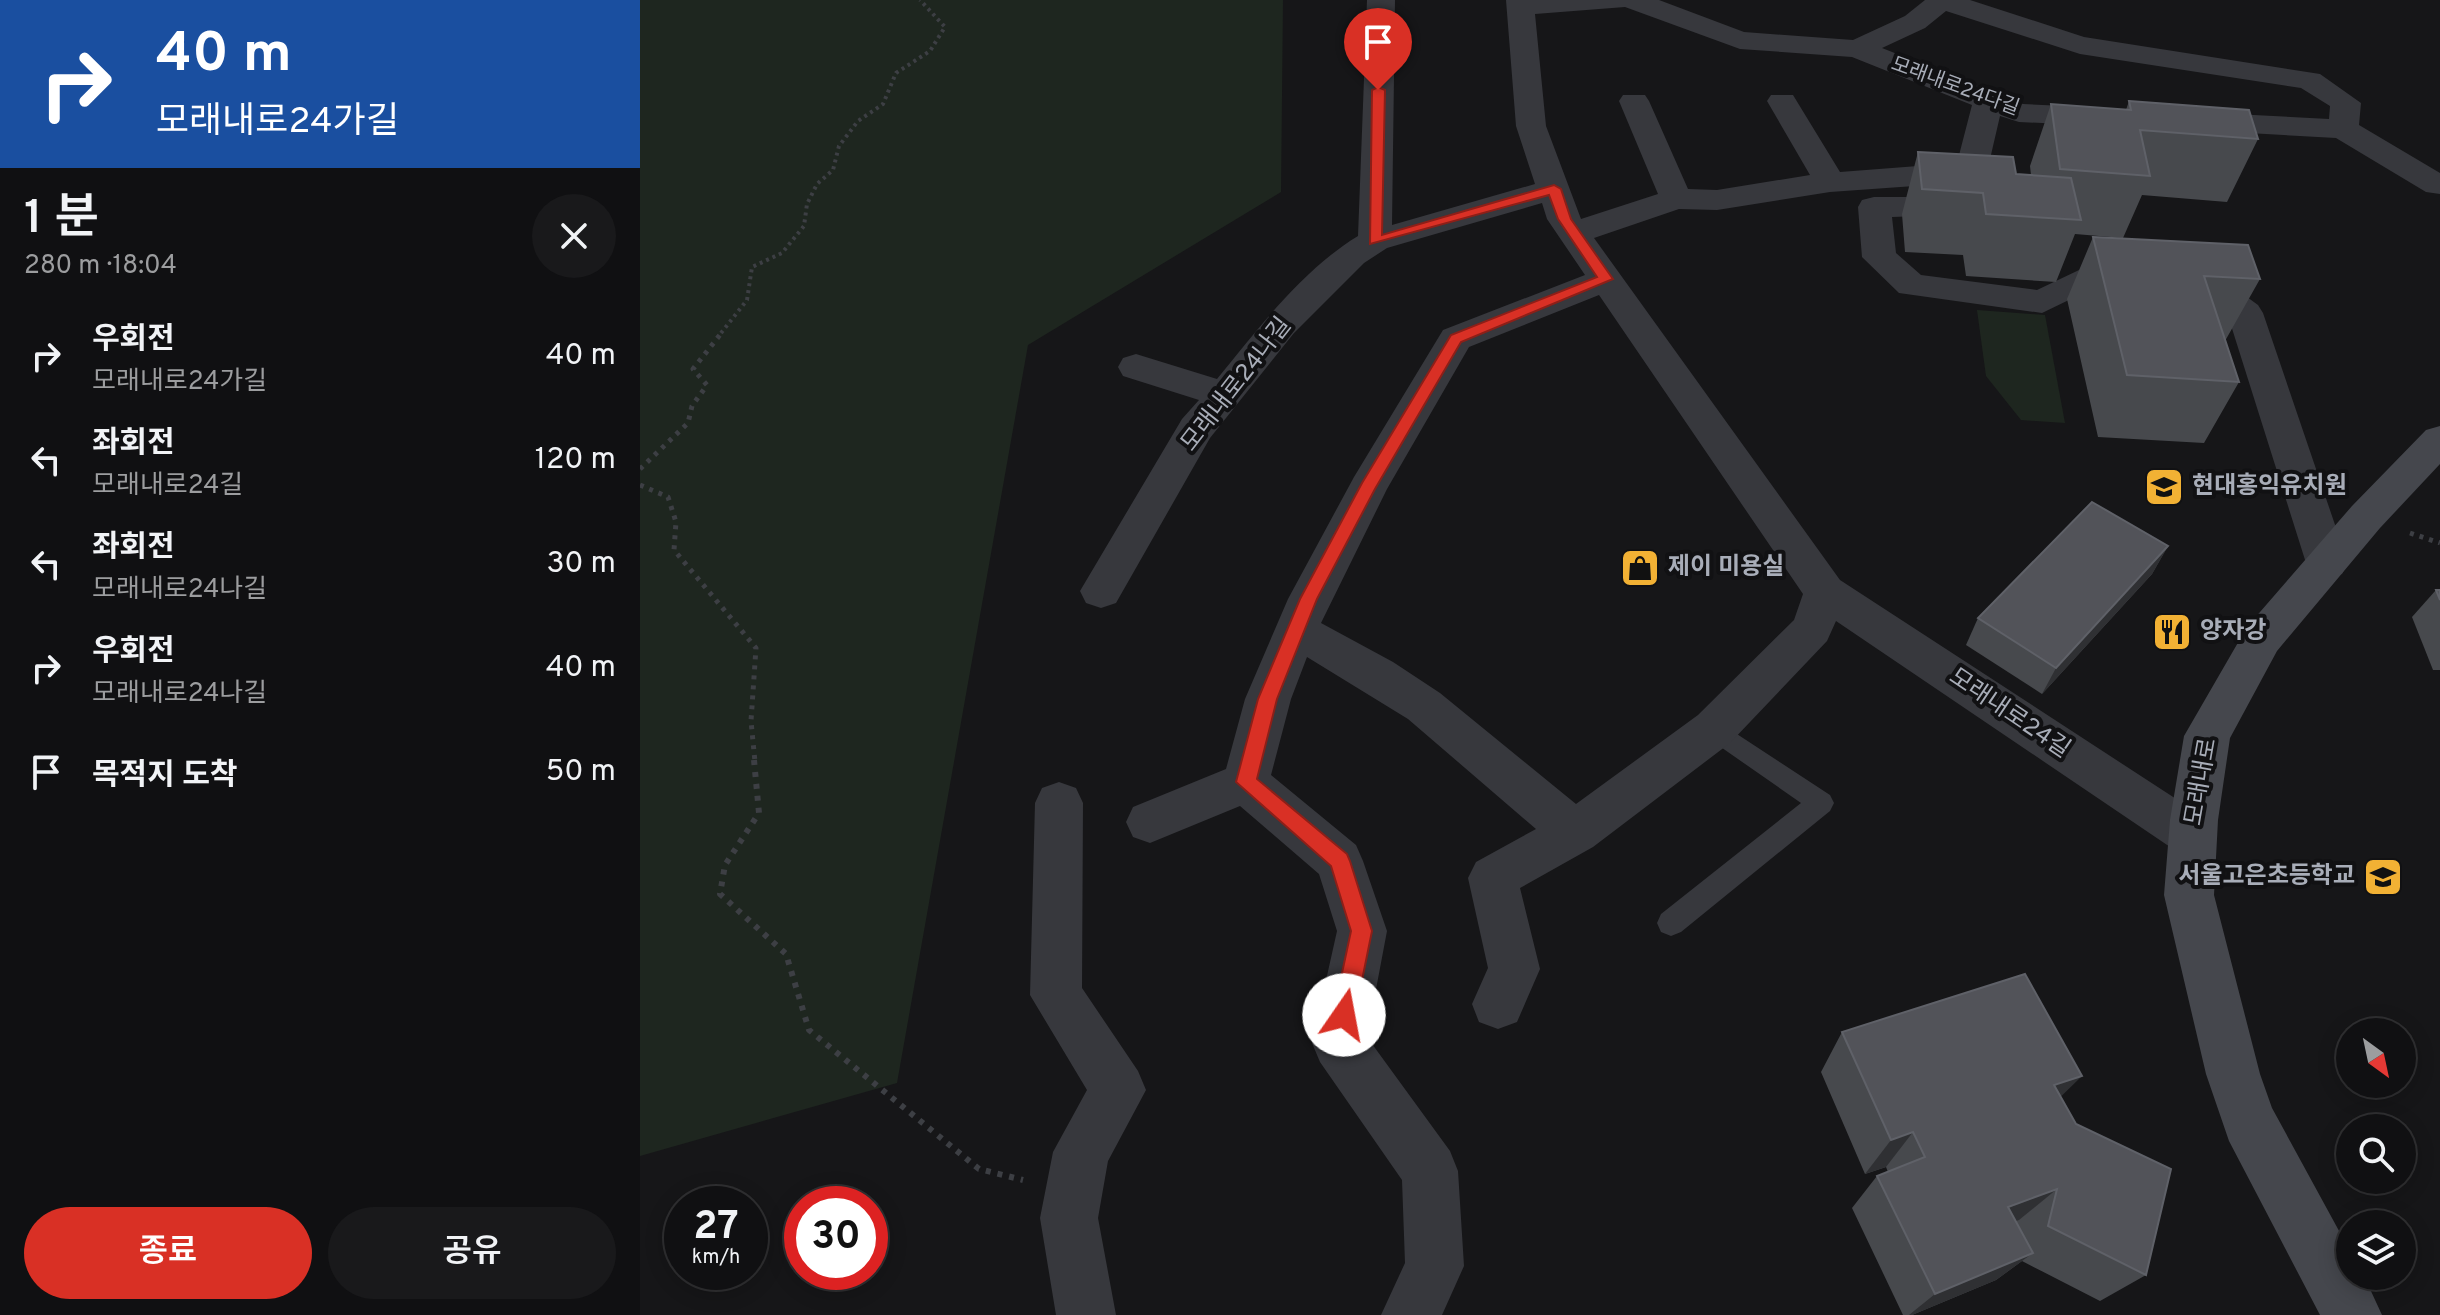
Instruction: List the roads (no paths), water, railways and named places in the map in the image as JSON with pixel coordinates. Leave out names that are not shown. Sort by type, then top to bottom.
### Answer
[{"type":"main road","name":"모래내로","points":[[2352,1315],[2249,1121],[2233,1074],[2189,895],[2193,836],[2207,736],[2262,639],[2440,440]]},
{"type":"street","points":[[1375,241],[1381,0]]},
{"type":"street","points":[[1520,4],[1619,0]]},
{"type":"street","name":"모래내로24다길","points":[[1633,0],[1740,40],[1857,49],[2019,113],[2129,118]]},
{"type":"street","name":"모래내로24다길","points":[[1857,49],[1915,22],[1942,0],[2080,45],[2309,80],[2346,103],[2343,129]]},
{"type":"street","name":"모래내로24길","points":[[1520,4],[1531,126],[1564,219],[1825,592],[2193,836]]},
{"type":"street","points":[[1634,101],[1676,199]]},
{"type":"street","points":[[1782,101],[1830,182]]},
{"type":"street","points":[[1574,233],[1676,199],[1717,200],[1830,182],[1971,172],[1988,101]]},
{"type":"street","points":[[2160,119],[2343,129],[2437,185]]},
{"type":"street","name":"모래내로24나길","points":[[1101,591],[1196,429],[1281,325],[1352,255],[1375,241],[1554,189]]},
{"type":"street","points":[[1751,223],[1999,189]]},
{"type":"street","points":[[1874,207],[1879,257],[1911,285],[2042,302],[2098,272],[2198,278],[2245,313],[2327,563]]},
{"type":"street","points":[[1246,782],[1268,699],[1296,631],[1368,487],[1456,339],[1606,279]]},
{"type":"street","points":[[1136,367],[1224,394]]},
{"type":"street","points":[[1498,1004],[1514,969],[1506,920],[1493,878],[1576,832],[1714,729],[1812,629],[1825,592]]},
{"type":"street","points":[[1296,631],[1368,667],[1425,706],[1483,752],[1533,801],[1576,832]]},
{"type":"street","points":[[1150,822],[1246,782]]},
{"type":"street","points":[[1246,782],[1339,861],[1362,931],[1339,1043],[1430,1171],[1435,1266],[1411,1315]]},
{"type":"street","points":[[1059,803],[1056,995],[1119,1090],[1081,1152],[1069,1218],[1086,1315]]},
{"type":"lane","points":[[1671,923],[1821,803],[1714,729]]},
{"type":"place","name":"현대홍익유치원","points":[[2164,487]]},
{"type":"place","name":"제이 미용실","points":[[1640,568]]},
{"type":"place","name":"양자강","points":[[2172,632]]},
{"type":"place","name":"서울고은초등학교","points":[[2383,877]]}]
